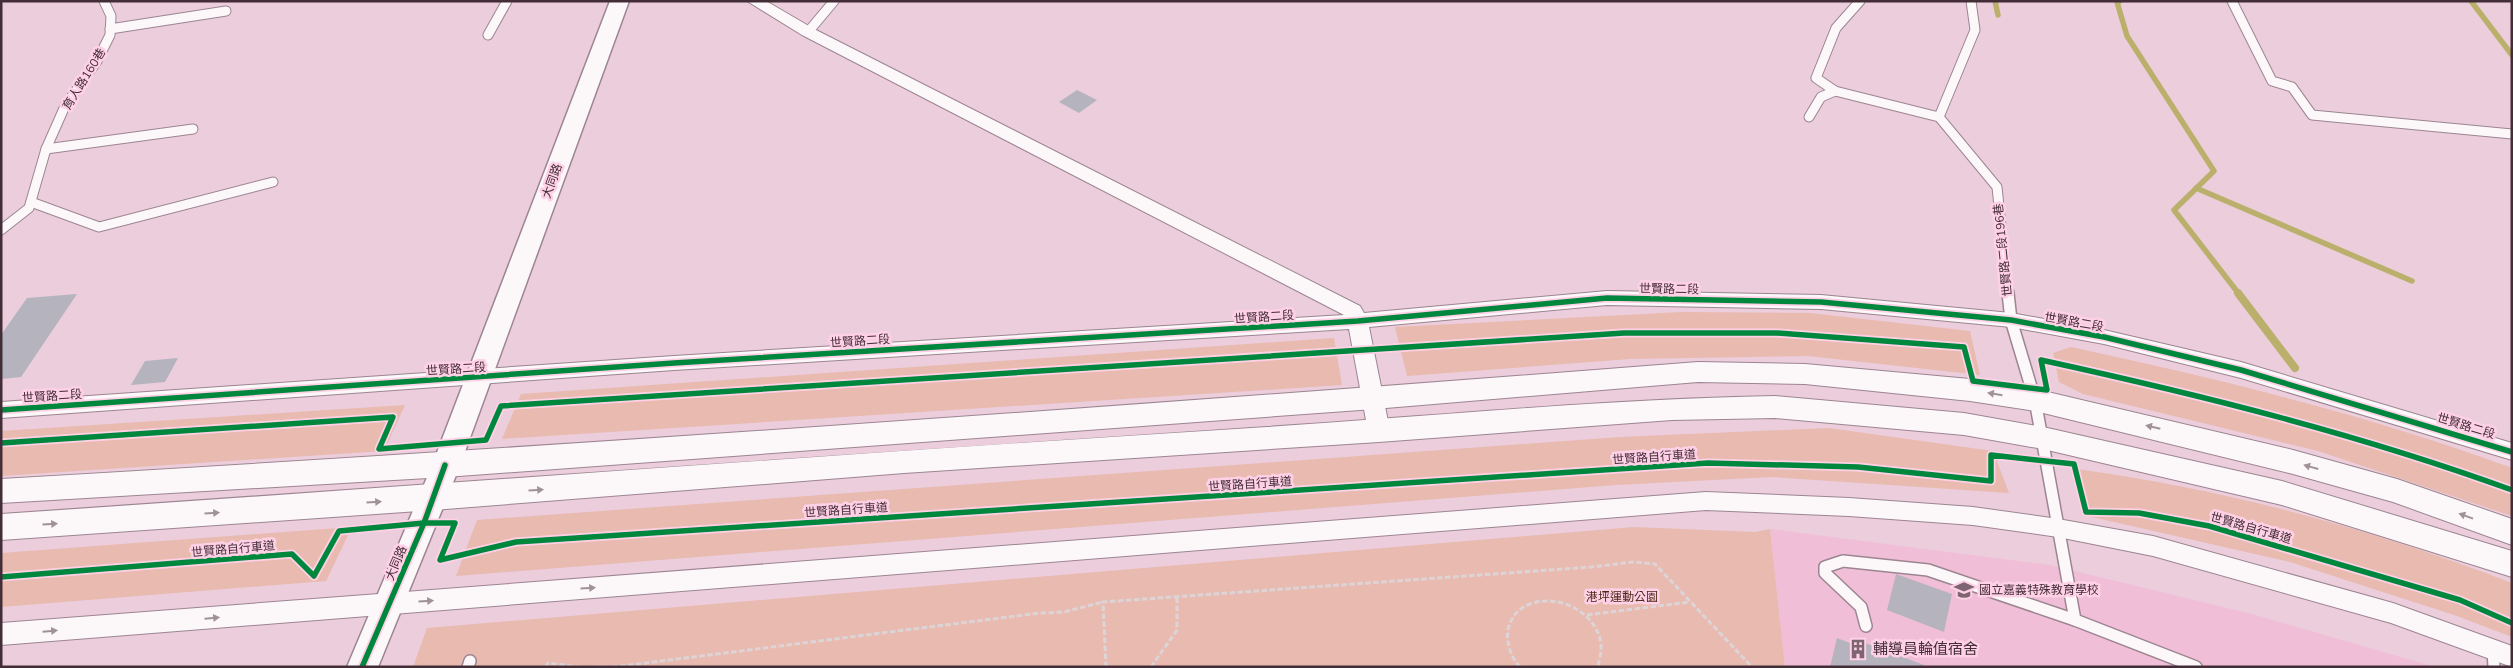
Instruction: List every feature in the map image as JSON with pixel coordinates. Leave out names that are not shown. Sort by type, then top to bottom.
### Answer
[{"type":"main road","points":[[1,492],[445,465],[1374,398],[1698,372],[1805,374],[1970,390],[2035,400],[2293,462],[2397,491],[2512,532]]},
{"type":"main road","points":[[1,527],[433,498],[904,461],[1379,431],[1672,409],[1775,407],[1861,412],[1964,424],[2043,438],[2282,493],[2404,529],[2512,564]]},
{"type":"street","name":"大同路","points":[[362,667],[456,442],[591,74],[620,1]]},
{"type":"street","points":[[754,1],[808,32],[1353,311],[1358,321],[1379,431]]},
{"type":"street","name":"世賢路二段","points":[[1,410],[674,363],[1358,321],[1607,298],[1821,302],[2011,320],[2104,337],[2242,370],[2512,452]]},
{"type":"street","points":[[1,634],[1706,501],[1868,508],[1972,516],[2058,528],[2153,546],[2393,613],[2500,658]]},
{"type":"lane","points":[[104,1],[110,16],[110,29],[226,11]]},
{"type":"lane","points":[[488,35],[507,1]]},
{"type":"lane","points":[[808,32],[834,1]]},
{"type":"lane","points":[[1860,1],[1836,28],[1816,78],[1835,91],[1939,117],[1975,30],[1972,1]]},
{"type":"lane","points":[[2232,1],[2272,81],[2292,87],[2312,115],[2512,134]]},
{"type":"lane","name":"育人路160巷","points":[[1,230],[29,208],[46,149],[65,106],[97,62],[110,35],[110,29]]},
{"type":"lane","points":[[1809,117],[1821,97],[1835,91]]},
{"type":"lane","name":"世賢路二段196巷","points":[[1939,117],[1997,187],[2011,320],[2035,400],[2076,620]]},
{"type":"lane","points":[[46,149],[193,129]]},
{"type":"lane","points":[[31,202],[100,227],[273,182]]},
{"type":"lane","points":[[1866,626],[1861,607],[1825,573],[1825,567],[1843,561],[1928,570],[2076,620],[2196,667]]},
{"type":"path","points":[[596,667],[622,666],[1040,612],[1064,612],[1103,602],[1633,562],[1655,564],[1752,667]]},
{"type":"path","points":[[1151,667],[1177,630],[1176,597]]},
{"type":"path","points":[[1103,602],[1106,667]]},
{"type":"path","points":[[1520,667],[1509,650],[1506,636],[1509,623],[1516,612],[1535,603],[1558,602],[1573,606],[1586,615],[1597,627],[1602,640],[1603,654],[1598,667]]},
{"type":"path","points":[[1586,615],[1690,602]]},
{"type":"path","points":[[546,667],[548,662],[580,667]]},
{"type":"shaded area","name":"國立嘉義特殊教育學校","points":[[1770,529],[2050,565],[2252,614],[2435,667],[1785,667]]},
{"type":"green space","points":[[1682,312],[1810,313],[1970,331],[1980,375],[1808,356],[1630,359],[1407,376],[1395,327]]},
{"type":"green space","points":[[1334,338],[1342,385],[502,439],[521,394]]},
{"type":"green space","points":[[2071,347],[2238,385],[2348,415],[2403,431],[2512,468],[2512,516],[2318,451],[2083,394],[2059,382],[2053,353]]},
{"type":"green space","points":[[405,405],[384,451],[1,476],[1,431]]},
{"type":"green space","points":[[1829,428],[1993,451],[2009,493],[1772,477],[1616,485],[456,576],[477,520],[1620,437]]},
{"type":"green space","points":[[2076,469],[2132,477],[2297,513],[2406,545],[2512,583],[2512,637],[2457,616],[2290,562],[2083,515]]},
{"type":"green space","points":[[352,527],[326,581],[1,607],[1,553]]},
{"type":"green space","name":"港坪運動公園","points":[[1634,527],[1755,532],[1770,529],[1785,667],[413,667],[427,628]]},
{"type":"building","points":[[1077,90],[1097,100],[1079,113],[1059,102]]},
{"type":"building","points":[[77,294],[21,377],[1,379],[1,335],[27,298]]},
{"type":"building","points":[[178,358],[165,382],[131,385],[145,361]]},
{"type":"building","points":[[1896,574],[1952,594],[1944,632],[1887,610]]},
{"type":"building","name":"輔導員輪值宿舍","points":[[1837,638],[1850,643],[1852,638],[1924,665],[1924,667],[1830,667]]},
{"type":"waterway","points":[[1995,1],[1998,15]]},
{"type":"waterway","points":[[2120,1],[2117,2],[2127,36],[2214,171],[2196,188]]},
{"type":"waterway","points":[[2471,1],[2512,55]]},
{"type":"waterway","points":[[2196,188],[2412,281]]},
{"type":"waterway","points":[[2196,188],[2174,210],[2239,294]]},
{"type":"waterway","points":[[2238,293],[2295,368]]},
{"type":"cycle path","points":[[1,410],[674,363],[1358,321],[1607,298],[1821,302],[2011,320],[2104,337],[2241,370],[2512,452]]},
{"type":"cycle path","points":[[1,443],[393,417],[379,449],[486,440],[501,406],[1624,333],[1777,333],[1964,347],[1973,381],[2047,390],[2041,360],[2220,401],[2338,432],[2454,469],[2512,490]]},
{"type":"cycle path","name":"世賢路自行車道","points":[[1,577],[292,554],[314,576],[339,531],[424,523],[455,523],[440,560],[516,542],[1708,463],[1858,467],[1991,481],[1991,455],[2074,464],[2086,512],[2139,513],[2209,526],[2460,600],[2512,623]]},
{"type":"cycle path","points":[[362,667],[424,523],[445,465]]},
{"type":"place","name":"國立嘉義特殊教育學校","points":[[1964,590]]},
{"type":"place","name":"輔導員輪值宿舍","points":[[1858,649]]}]
